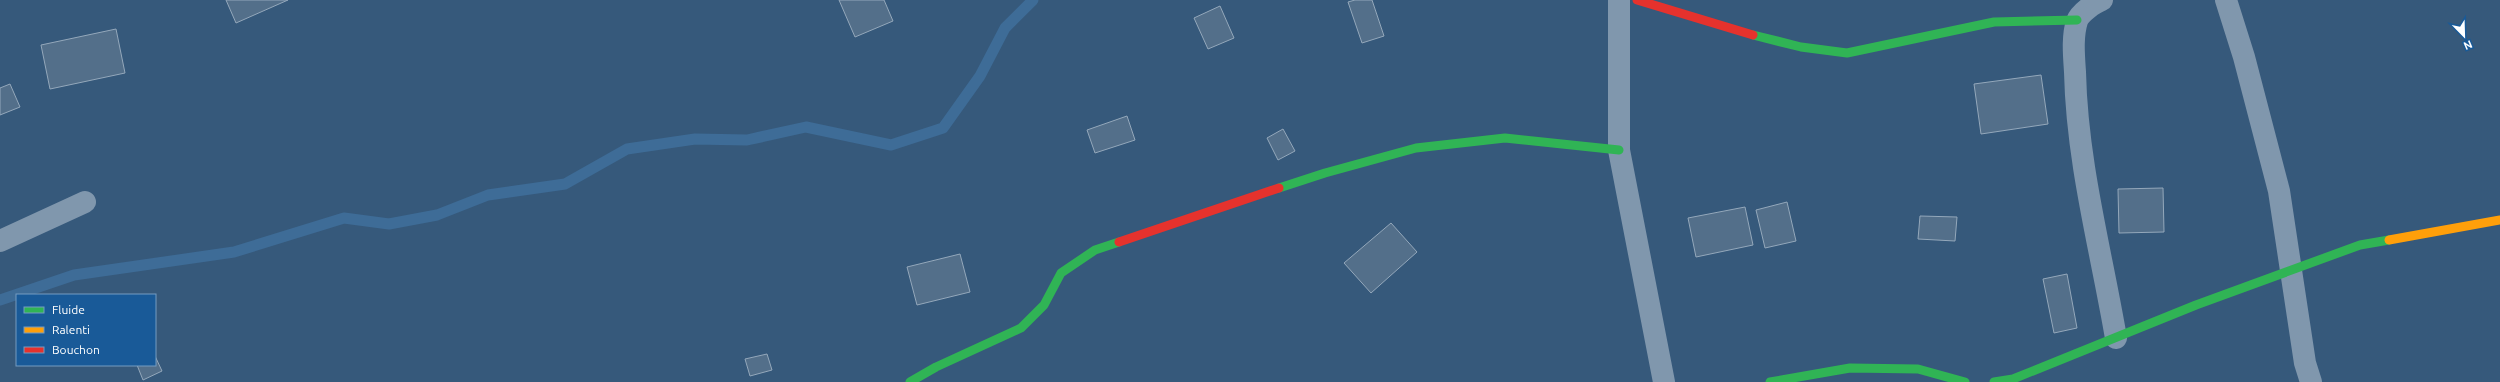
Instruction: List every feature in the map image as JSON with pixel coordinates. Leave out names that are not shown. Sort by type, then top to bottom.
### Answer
[{"type":"street","points":[[1619,0],[1619,150],[1664,382]]},
{"type":"street","points":[[1637,0],[1757,36],[1801,47],[1847,52],[1994,22],[2078,20]]},
{"type":"street","points":[[2102,0],[2096,2],[2078,20],[2074,45],[2075,87],[2084,180],[2100,245],[2116,338]]},
{"type":"street","points":[[2226,0],[2244,57],[2279,191],[2290,272],[2305,363],[2311,382]]},
{"type":"street","points":[[910,382],[936,367],[1021,328],[1044,305],[1061,273],[1095,250],[1296,183],[1416,148],[1505,138],[1619,150]]},
{"type":"street","points":[[0,241],[85,202]]},
{"type":"street","points":[[1994,382],[2013,379],[2196,305],[2290,272],[2360,245],[2500,220]]},
{"type":"street","points":[[1770,382],[1850,368],[1918,369],[1965,382]]},
{"type":"building","points":[[226,0],[288,0],[236,23]]},
{"type":"building","points":[[839,0],[884,0],[893,21],[855,37]]},
{"type":"building","points":[[1355,0],[1372,0],[1384,36],[1362,43],[1348,2]]},
{"type":"building","points":[[1220,6],[1234,38],[1208,49],[1194,18]]},
{"type":"building","points":[[116,29],[125,73],[50,89],[41,45]]},
{"type":"building","points":[[2041,75],[2048,124],[1981,134],[1974,84]]},
{"type":"building","points":[[10,84],[20,107],[0,115],[0,88]]},
{"type":"building","points":[[1127,116],[1135,140],[1095,153],[1087,130]]},
{"type":"building","points":[[1283,129],[1295,151],[1278,160],[1267,138]]},
{"type":"building","points":[[2163,188],[2164,232],[2119,233],[2118,189]]},
{"type":"building","points":[[1787,202],[1796,241],[1765,248],[1756,210]]},
{"type":"building","points":[[1745,207],[1753,245],[1696,257],[1688,218]]},
{"type":"building","points":[[1920,216],[1957,217],[1955,241],[1918,239]]},
{"type":"building","points":[[1391,223],[1417,252],[1371,293],[1344,263]]},
{"type":"building","points":[[960,254],[970,292],[917,305],[907,267]]},
{"type":"building","points":[[2067,274],[2077,328],[2054,333],[2043,279]]},
{"type":"building","points":[[767,354],[772,370],[750,376],[745,359]]},
{"type":"building","points":[[156,358],[162,371],[143,380],[137,366],[156,366]]},
{"type":"waterway","points":[[18,294],[74,275],[234,252],[344,218],[389,224],[437,215],[488,195],[565,184],[627,149],[695,139],[747,140],[806,127],[891,145],[943,128],[980,76],[1005,28],[1033,0]]},
{"type":"waterway","points":[[0,300],[16,295]]},
{"type":"traffic: fast","points":[[1753,35],[1801,47],[1847,53],[1994,22],[2077,20]]},
{"type":"traffic: fast","points":[[1279,188],[1325,173],[1416,148],[1505,138],[1619,150]]},
{"type":"traffic: fast","points":[[1994,382],[2013,379],[2196,305],[2360,245],[2389,240]]},
{"type":"traffic: fast","points":[[910,382],[936,367],[1021,328],[1044,305],[1061,273],[1095,250],[1119,242]]},
{"type":"traffic: fast","points":[[1770,382],[1850,368],[1918,369],[1965,382]]},
{"type":"traffic: slow","points":[[2389,240],[2500,220]]},
{"type":"traffic: jam","points":[[1637,0],[1753,35]]},
{"type":"traffic: jam","points":[[1119,242],[1279,188]]}]
